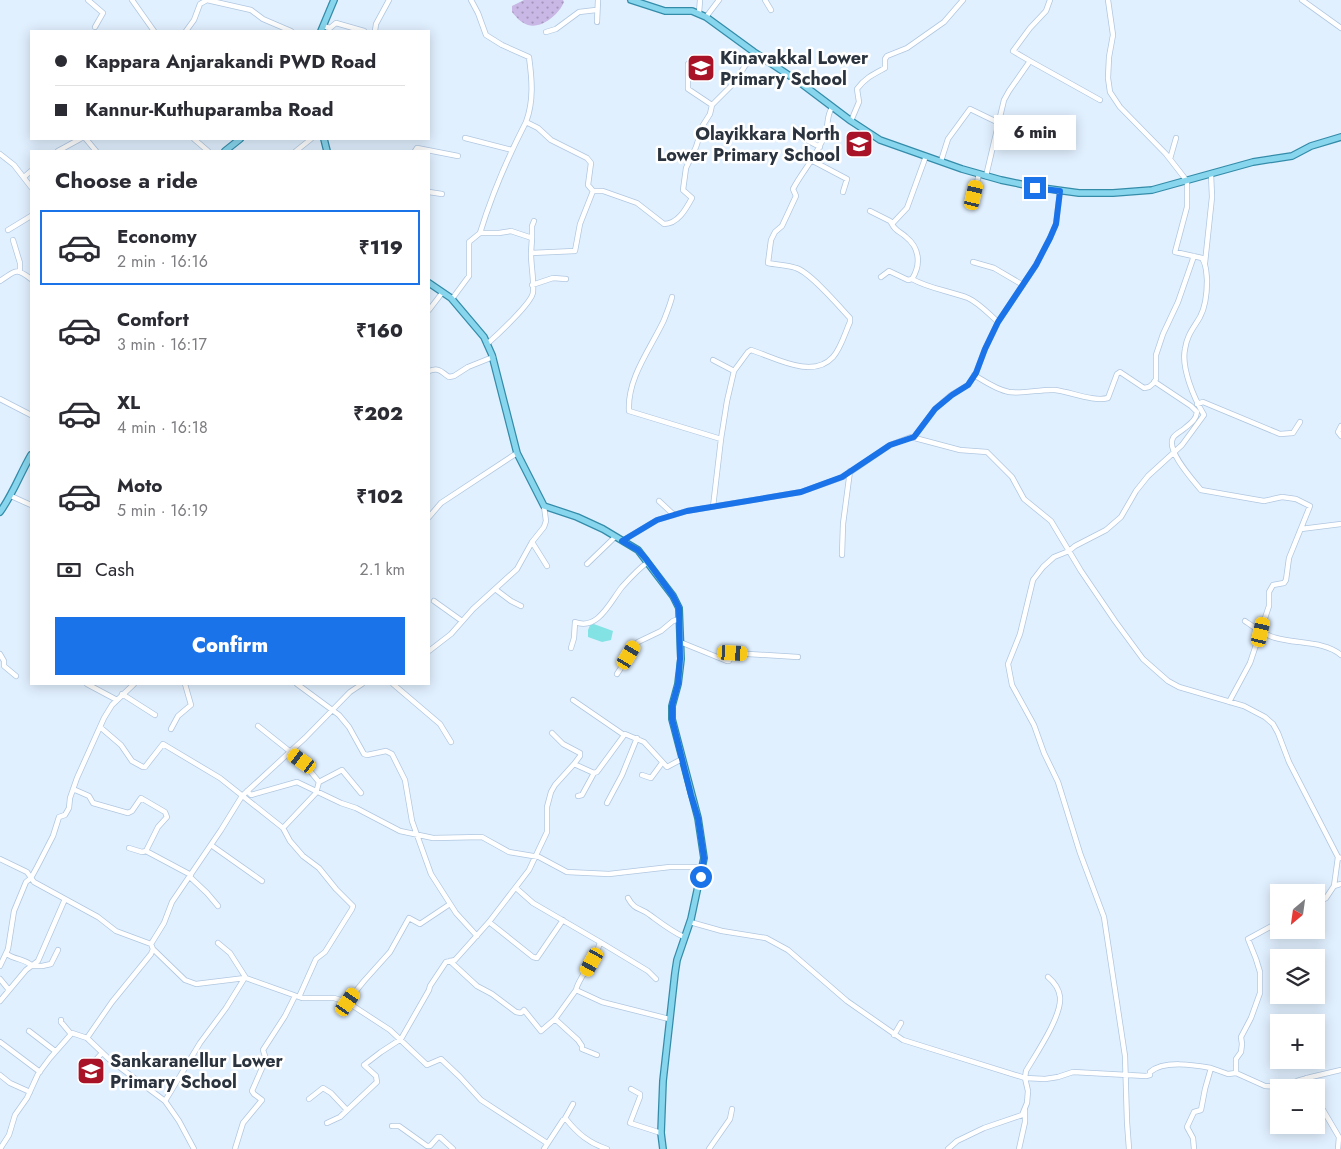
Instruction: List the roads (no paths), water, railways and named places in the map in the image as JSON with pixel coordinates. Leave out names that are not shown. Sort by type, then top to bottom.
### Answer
[{"type":"main road","points":[[322,29],[334,0]]},
{"type":"main road","points":[[631,0],[665,11],[699,13],[802,84],[850,121],[880,140],[982,175],[1035,188],[1079,193],[1152,190],[1253,162],[1292,156],[1311,146],[1341,137]]},
{"type":"main road","points":[[226,150],[239,140]]},
{"type":"main road","points":[[430,284],[452,299],[487,344],[517,453],[544,506],[577,516],[638,550],[673,596],[679,608],[678,684],[672,706],[672,719],[698,818],[704,858],[690,922],[677,960],[663,1081],[661,1133],[663,1149]]},
{"type":"main road","points":[[0,512],[11,496],[30,457]]},
{"type":"street","points":[[88,0],[102,13],[95,27]]},
{"type":"street","points":[[132,0],[153,30]]},
{"type":"street","points":[[187,30],[194,20],[203,0],[251,10],[263,19],[289,30]]},
{"type":"street","points":[[375,30],[376,24],[389,0]]},
{"type":"street","points":[[452,299],[469,276],[469,242],[480,233],[489,204],[526,122],[531,104],[529,57],[488,37],[471,0]]},
{"type":"street","points":[[597,22],[596,10],[598,0]]},
{"type":"street","points":[[699,13],[700,0]]},
{"type":"street","points":[[706,17],[719,0]]},
{"type":"street","points":[[765,0],[771,10]]},
{"type":"street","points":[[850,121],[859,102],[857,90],[870,75],[886,68],[885,59],[887,56],[907,48],[944,22],[963,0]]},
{"type":"street","points":[[1050,0],[1046,11],[1030,28],[1013,51],[1100,100]]},
{"type":"street","points":[[1108,0],[1113,35],[1108,56],[1110,92],[1120,108],[1170,158],[1187,181],[1187,207],[1175,252],[1202,258],[1207,265],[1208,294],[1200,317],[1190,331],[1184,350],[1186,367],[1197,404],[1204,415],[1175,452],[1148,476],[1136,491],[1121,517],[1106,530],[1069,551],[1054,557],[1042,567],[1033,580],[1020,634],[1008,664],[1012,685],[1034,725],[1044,753],[1058,782],[1080,853],[1104,917],[1124,1056],[1129,1149]]},
{"type":"street","points":[[1302,0],[1341,28]]},
{"type":"street","points":[[546,32],[556,29],[578,12],[596,10]]},
{"type":"street","points":[[322,29],[330,28],[334,23],[360,30]]},
{"type":"street","points":[[526,122],[538,128],[551,140],[587,158],[591,163],[588,185],[593,190],[603,191],[637,203],[664,224],[667,224],[674,221],[684,212],[692,198],[683,190],[686,168],[696,147],[703,125],[710,114],[712,105],[734,83],[754,52]]},
{"type":"street","points":[[974,195],[982,175],[1004,100],[1008,91],[1030,62]]},
{"type":"street","points":[[688,64],[688,88],[712,105]]},
{"type":"street","points":[[713,507],[721,439],[734,371],[748,352],[751,350],[794,365],[812,366],[827,362],[834,356],[850,322],[850,318],[839,305],[813,280],[797,268],[768,264],[772,236],[782,226],[796,196],[793,189],[813,161],[820,147],[826,133],[828,114],[832,108]]},
{"type":"street","points":[[941,161],[948,139],[970,109],[998,123]]},
{"type":"street","points":[[799,136],[820,147]]},
{"type":"street","points":[[465,138],[512,150]]},
{"type":"street","points":[[1170,158],[1176,138]]},
{"type":"street","points":[[60,150],[78,140]]},
{"type":"street","points":[[87,140],[95,150]]},
{"type":"street","points":[[195,140],[207,150]]},
{"type":"street","points":[[297,150],[310,140]]},
{"type":"street","points":[[416,150],[417,148],[427,150]]},
{"type":"street","points":[[430,151],[458,156]]},
{"type":"street","points":[[0,154],[14,165],[30,186]]},
{"type":"street","points":[[892,224],[907,208],[926,156]]},
{"type":"street","points":[[813,161],[847,179],[843,192]]},
{"type":"street","points":[[24,177],[30,172]]},
{"type":"street","points":[[1205,263],[1212,197],[1211,174]]},
{"type":"street","points":[[531,253],[575,251],[580,224],[593,190]]},
{"type":"street","points":[[914,437],[935,409],[968,385],[974,375],[998,322],[1036,265],[1056,224],[1060,191]]},
{"type":"street","points":[[430,192],[442,194]]},
{"type":"street","points":[[870,212],[890,221],[896,230],[912,242],[918,256],[916,273],[912,279]]},
{"type":"street","points":[[8,230],[30,217]]},
{"type":"street","points":[[487,344],[530,300],[534,293],[531,253],[534,220]]},
{"type":"street","points":[[480,233],[512,231],[532,238]]},
{"type":"street","points":[[13,240],[20,263],[20,271]]},
{"type":"street","points":[[974,375],[990,385],[1007,392],[1052,390],[1075,393],[1096,399],[1108,398],[1117,374],[1120,372],[1144,388],[1148,388],[1156,379],[1156,356],[1194,256]]},
{"type":"street","points":[[973,262],[994,268],[1023,285]]},
{"type":"street","points":[[20,271],[30,278]]},
{"type":"street","points":[[0,281],[20,271]]},
{"type":"street","points":[[882,277],[890,271],[908,280],[912,279],[968,298],[976,302],[998,322]]},
{"type":"street","points":[[532,285],[553,278],[566,279]]},
{"type":"street","points":[[430,309],[442,293]]},
{"type":"street","points":[[672,297],[664,319],[637,372],[628,412],[721,439]]},
{"type":"street","points":[[430,370],[435,368],[441,370],[449,377],[454,376],[468,366],[492,357]]},
{"type":"street","points":[[713,360],[734,371]]},
{"type":"street","points":[[1154,382],[1197,412],[1197,416],[1192,422],[1173,437],[1172,443],[1178,460],[1201,490],[1257,501],[1282,497],[1310,506],[1289,558],[1286,580],[1284,583],[1273,586],[1269,592],[1269,606],[1250,664],[1229,702]]},
{"type":"street","points":[[0,399],[30,414]]},
{"type":"street","points":[[1197,404],[1204,402],[1280,434],[1294,433],[1300,422]]},
{"type":"street","points":[[1341,426],[1338,432],[1341,436]]},
{"type":"street","points":[[622,541],[657,520],[674,515],[801,492],[842,477],[890,445],[914,437],[960,450],[987,452],[1012,477],[1024,499],[1051,521],[1115,621],[1143,658],[1168,681],[1179,687],[1244,706],[1265,717],[1273,724],[1289,762],[1339,858],[1334,886],[1325,899]]},
{"type":"street","points":[[430,516],[441,503],[517,453]]},
{"type":"street","points":[[842,555],[843,524],[850,471]]},
{"type":"street","points":[[11,496],[30,504]]},
{"type":"street","points":[[659,502],[674,515]]},
{"type":"street","points":[[430,650],[451,634],[462,621],[517,569],[532,542],[544,527],[546,521],[544,506]]},
{"type":"street","points":[[1301,529],[1341,524]]},
{"type":"street","points":[[587,564],[615,537]]},
{"type":"street","points":[[532,542],[547,566]]},
{"type":"street","points":[[571,648],[575,622],[585,625],[598,619],[638,569],[648,562]]},
{"type":"street","points":[[495,589],[521,606]]},
{"type":"street","points":[[434,601],[462,621]]},
{"type":"street","points":[[617,674],[638,642],[661,631],[679,619]]},
{"type":"street","points":[[1245,621],[1261,632],[1276,638],[1329,646],[1341,655]]},
{"type":"street","points":[[680,642],[727,661],[729,661],[733,653],[798,657]]},
{"type":"street","points":[[0,654],[4,661],[4,666],[16,676]]},
{"type":"street","points":[[89,685],[116,700]]},
{"type":"street","points":[[0,966],[7,954],[12,916],[26,882],[31,878],[53,836],[60,817],[65,815],[69,808],[73,789],[104,718],[116,700],[133,685]]},
{"type":"street","points":[[171,729],[178,716],[191,705],[185,685]]},
{"type":"street","points":[[298,685],[334,710],[349,727],[364,754],[386,752],[392,754],[405,780],[411,815],[431,874],[450,904],[477,936]]},
{"type":"street","points":[[150,944],[164,923],[172,902],[242,796],[334,710],[350,692],[360,685]]},
{"type":"street","points":[[394,685],[440,724],[452,742]]},
{"type":"street","points":[[122,694],[155,715]]},
{"type":"street","points":[[573,700],[624,735],[644,742],[667,767],[682,759]]},
{"type":"street","points":[[258,726],[302,761],[319,782]]},
{"type":"street","points":[[100,727],[121,745],[132,761],[142,768],[146,767],[162,744],[220,778],[283,828],[290,841],[303,856],[319,868],[352,906],[352,909],[325,952],[316,959],[297,996],[263,1050],[266,1059],[252,1090],[262,1100],[243,1123],[235,1149]]},
{"type":"street","points":[[327,1123],[340,1117],[377,1082],[376,1076],[364,1065],[401,1039],[430,986],[446,962],[456,960],[489,922],[529,870],[547,832],[547,807],[551,792],[580,756],[580,753],[563,744],[552,733]]},
{"type":"street","points":[[578,796],[582,795],[594,773],[624,735]]},
{"type":"street","points":[[607,803],[622,775],[637,738]]},
{"type":"street","points":[[642,775],[651,778],[662,763]]},
{"type":"street","points":[[574,764],[594,773]]},
{"type":"street","points":[[283,828],[316,790],[319,782],[342,770],[361,792]]},
{"type":"street","points":[[247,791],[251,795],[297,782],[340,803],[356,808],[400,831],[433,838],[482,836],[509,852],[535,856],[567,872],[609,874],[670,867],[703,867]]},
{"type":"street","points":[[73,789],[89,796],[93,803],[128,813],[132,812],[141,798],[166,812],[167,818],[158,827],[146,851]]},
{"type":"street","points":[[211,845],[262,881]]},
{"type":"street","points":[[129,848],[142,852],[146,851],[190,876],[207,892],[218,906]]},
{"type":"street","points":[[0,859],[27,872],[34,882],[98,917],[116,931],[150,944],[185,980],[196,984],[245,978],[297,996],[313,999],[334,998],[348,1002],[374,1018],[401,1039],[427,1065],[440,1059],[444,1061],[481,1100],[547,1143]]},
{"type":"street","points":[[1334,886],[1341,884]]},
{"type":"street","points":[[516,888],[533,902],[648,971],[656,979]]},
{"type":"street","points":[[628,898],[636,909],[650,915],[658,923],[684,937]]},
{"type":"street","points":[[0,1001],[38,961],[65,899]]},
{"type":"street","points":[[348,1002],[390,952],[409,918],[420,924],[450,904]]},
{"type":"street","points":[[489,922],[533,957],[537,958],[563,920]]},
{"type":"street","points":[[690,922],[722,931],[766,938],[777,943],[847,1001],[903,1040],[1025,1078],[1051,1078],[1073,1072],[1146,1076],[1150,1075],[1150,1072],[1156,1067],[1184,1065],[1212,1068],[1228,1074],[1236,1073],[1265,1086],[1277,1088],[1288,1086],[1306,1078],[1341,1070]]},
{"type":"street","points":[[1236,1073],[1236,1059],[1241,1052],[1241,1037],[1251,1018],[1260,993],[1258,966],[1248,939],[1270,927]]},
{"type":"street","points":[[450,961],[477,986],[492,994],[516,1012],[521,1013],[524,1010],[540,1030],[543,1031],[555,1019],[576,990],[576,986],[590,965],[600,942]]},
{"type":"street","points":[[218,943],[230,954],[245,978]]},
{"type":"street","points":[[87,1038],[153,949]]},
{"type":"street","points":[[7,954],[28,962],[32,966],[42,966],[51,964],[58,950]]},
{"type":"street","points":[[1019,1149],[1027,1103],[1026,1071],[1058,1014],[1060,997],[1055,983],[1048,977]]},
{"type":"street","points":[[165,1101],[200,1043],[245,978]]},
{"type":"street","points":[[0,980],[9,990]]},
{"type":"street","points":[[576,990],[602,1002],[669,1019]]},
{"type":"street","points":[[555,1019],[578,1040],[582,1049],[598,1056]]},
{"type":"street","points":[[61,1020],[71,1034]]},
{"type":"street","points":[[894,1035],[900,1023]]},
{"type":"street","points":[[29,1031],[55,1051]]},
{"type":"street","points":[[0,1149],[9,1135],[15,1115],[40,1072],[55,1051],[71,1034],[76,1033],[87,1038],[140,1084],[165,1101],[179,1121],[194,1149]]},
{"type":"street","points":[[0,1042],[40,1072]]},
{"type":"street","points":[[94,1063],[102,1053]]},
{"type":"street","points":[[1194,1149],[1193,1138],[1187,1127],[1194,1112],[1201,1110],[1212,1068]]},
{"type":"street","points":[[1144,1070],[1150,1072]]},
{"type":"street","points":[[0,1075],[10,1084],[30,1092]]},
{"type":"street","points":[[309,1099],[323,1088],[331,1093],[348,1110]]},
{"type":"street","points":[[631,1089],[640,1094],[640,1097],[630,1122],[661,1133]]},
{"type":"street","points":[[544,1149],[574,1104]]},
{"type":"street","points":[[709,1149],[730,1119],[732,1109]]},
{"type":"street","points":[[948,1149],[957,1141],[984,1128],[1022,1115],[1025,1110]]},
{"type":"street","points":[[1325,1113],[1339,1137],[1338,1149]]},
{"type":"street","points":[[564,1120],[566,1119],[576,1131],[593,1144],[607,1149]]},
{"type":"street","points":[[392,1126],[399,1126],[427,1146],[430,1146],[440,1137],[453,1149]]},
{"type":"place","name":"Kinavakkal Lower Primary School","points":[[701,68]]},
{"type":"place","name":"Olayikkara North Lower Primary School","points":[[859,144]]},
{"type":"place","name":"Sankaranellur Lower Primary School","points":[[91,1071]]}]
